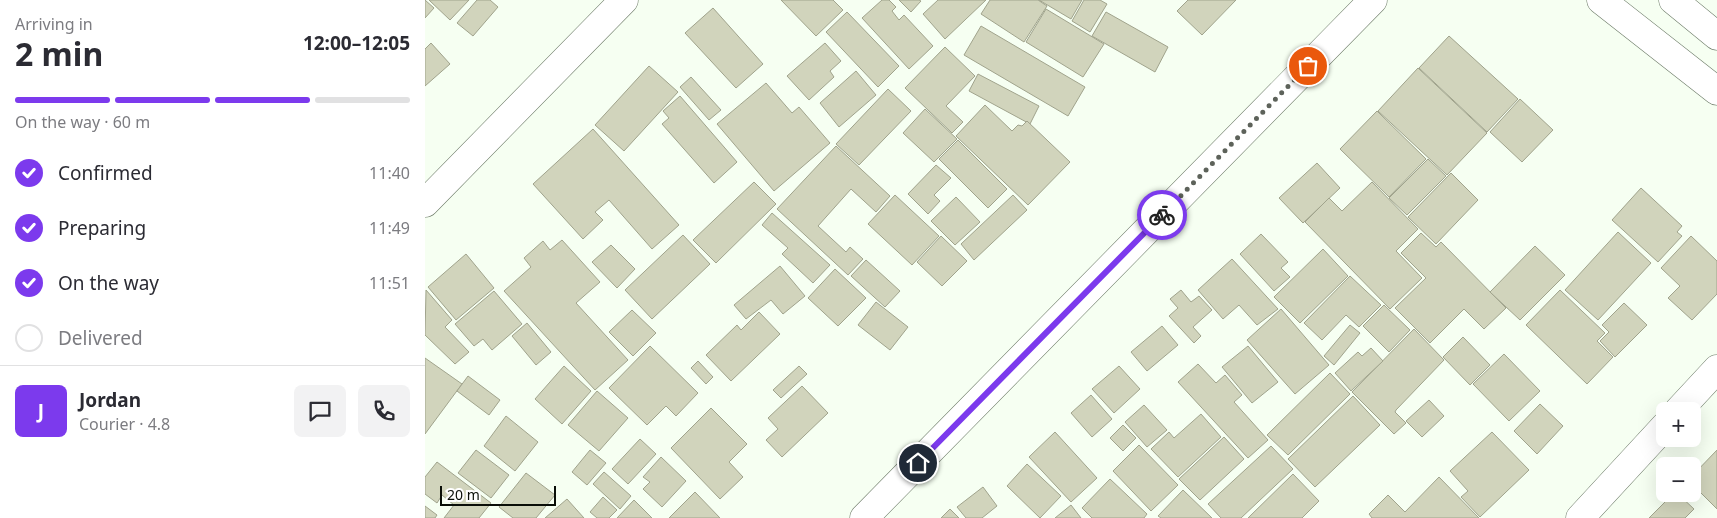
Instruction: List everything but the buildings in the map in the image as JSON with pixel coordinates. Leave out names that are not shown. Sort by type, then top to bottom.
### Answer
[{"type":"main road","points":[[425,203],[624,0]]},
{"type":"main road","points":[[864,518],[1373,0]]},
{"type":"main road","points":[[1601,0],[1717,92]]},
{"type":"main road","points":[[1673,0],[1717,36]]},
{"type":"main road","points":[[1686,402],[1717,369]]},
{"type":"main road","points":[[1580,518],[1656,436]]},
{"type":"way so far","points":[[1162,215],[1308,66]]},
{"type":"route","points":[[918,463],[1162,215]]}]
